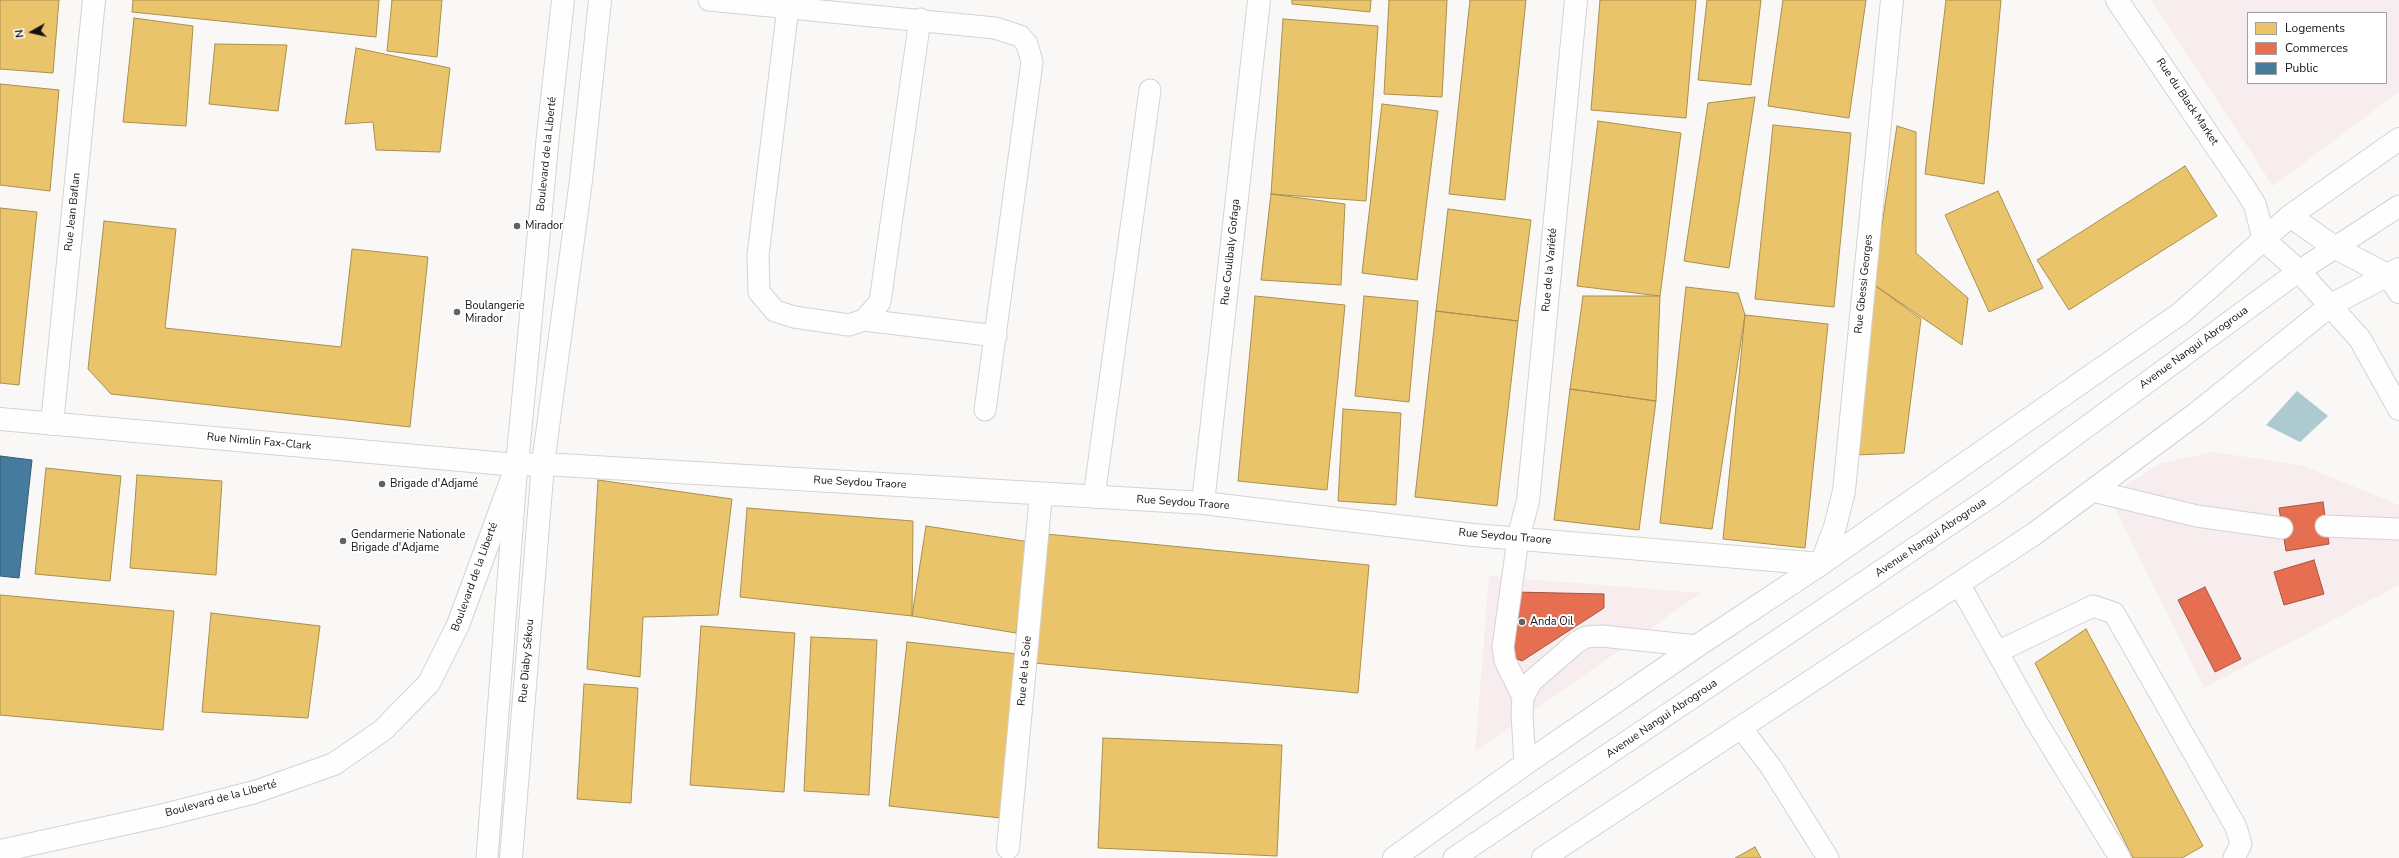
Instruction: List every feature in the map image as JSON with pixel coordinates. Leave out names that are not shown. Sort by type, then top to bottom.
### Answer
[{"type":"street","name":"Rue Jean Baflan","points":[[52,424],[94,0]]},
{"type":"street","name":"Boulevard de la Liberté","points":[[0,851],[160,816],[255,792],[334,764],[383,730],[429,683],[458,625],[517,465],[548,136],[563,0]]},
{"type":"street","points":[[543,464],[581,180],[600,0]]},
{"type":"street","name":"Rue Coulibaly Gofaga","points":[[1203,503],[1259,0]]},
{"type":"street","name":"Rue de la Variété","points":[[1518,539],[1528,500],[1576,0]]},
{"type":"street","name":"Rue Gbessi Georges","points":[[1821,564],[1835,527],[1844,491],[1892,0]]},
{"type":"street","name":"Rue du Black Market","points":[[2117,0],[2255,205],[2264,240]]},
{"type":"street","points":[[1394,858],[1525,764],[1697,646],[1821,564],[2181,313],[2290,216],[2399,139]]},
{"type":"street","points":[[2255,205],[2290,216],[2334,247],[2396,279]]},
{"type":"street","points":[[2264,240],[2299,271],[2360,339],[2399,409]]},
{"type":"street","points":[[1543,858],[1742,729],[2034,534],[2197,413],[2331,305],[2396,279]]},
{"type":"street","name":"Rue Nimlin Fax-Clark","points":[[0,419],[517,465],[543,464]]},
{"type":"street","name":"Rue Seydou Traore","points":[[543,464],[1203,503],[1473,535],[1821,564]]},
{"type":"street","name":"Rue Diaby Sékou","points":[[511,858],[543,464]]},
{"type":"street","name":"Rue de la Soie","points":[[1008,848],[1041,494]]},
{"type":"lane","points":[[709,0],[920,19],[994,28],[1020,36],[1027,44],[1032,62],[985,410]]},
{"type":"lane","points":[[788,7],[758,255],[759,292],[775,311],[794,317],[849,326],[864,320],[880,302],[920,19]]},
{"type":"lane","points":[[1094,497],[1150,90]]},
{"type":"lane","name":"Avenue Nangui Abrogroua","points":[[1454,858],[1995,494],[2299,271],[2399,206]]},
{"type":"lane","points":[[864,320],[996,336]]},
{"type":"lane","points":[[487,858],[517,465]]},
{"type":"lane","points":[[2093,491],[2197,516],[2282,528]]},
{"type":"lane","points":[[2326,526],[2399,529]]},
{"type":"lane","points":[[1518,539],[1503,646],[1505,661],[1523,697]]},
{"type":"lane","points":[[1959,584],[2036,721],[2120,858]]},
{"type":"lane","points":[[1997,652],[2093,606],[2114,613],[2236,827],[2241,844],[2234,858]]},
{"type":"lane","points":[[1525,764],[1522,713],[1523,697],[1532,681],[1577,642],[1586,637],[1602,636],[1697,646]]},
{"type":"lane","points":[[1742,729],[1771,767],[1828,858]]},
{"type":"shaded area","points":[[2151,0],[2399,0],[2399,92],[2273,186]]},
{"type":"shaded area","points":[[2213,452],[2301,465],[2399,505],[2399,585],[2204,688],[2109,496],[2161,463]]},
{"type":"shaded area","points":[[1489,576],[1701,593],[1475,752]]},
{"type":"water","points":[[2297,391],[2328,416],[2300,442],[2266,425]]},
{"type":"building: Logements","points":[[0,0],[59,0],[53,73],[0,69]]},
{"type":"building: Logements","points":[[133,0],[379,0],[376,37],[132,12]]},
{"type":"building: Logements","points":[[392,0],[442,0],[437,57],[387,51]]},
{"type":"building: Logements","points":[[1292,0],[1371,0],[1370,12],[1292,4]]},
{"type":"building: Logements","points":[[1389,0],[1447,0],[1442,97],[1384,94]]},
{"type":"building: Logements","points":[[1470,0],[1526,0],[1505,200],[1449,194]]},
{"type":"building: Logements","points":[[1600,0],[1696,0],[1686,118],[1591,110]]},
{"type":"building: Logements","points":[[1707,0],[1761,0],[1751,85],[1698,80]]},
{"type":"building: Logements","points":[[1783,0],[1866,0],[1849,118],[1768,106]]},
{"type":"building: Logements","points":[[1946,0],[2001,0],[1984,184],[1925,174]]},
{"type":"building: Logements","points":[[134,18],[193,26],[186,126],[123,122]]},
{"type":"building: Logements","points":[[1283,19],[1378,26],[1366,201],[1271,194]]},
{"type":"building: Logements","points":[[215,44],[287,45],[278,111],[209,104]]},
{"type":"building: Logements","points":[[356,48],[450,68],[440,152],[376,150],[373,122],[345,124]]},
{"type":"building: Logements","points":[[0,84],[59,90],[50,191],[0,185]]},
{"type":"building: Logements","points":[[1755,97],[1729,268],[1684,261],[1708,103]]},
{"type":"building: Logements","points":[[1382,104],[1438,111],[1417,280],[1362,273]]},
{"type":"building: Logements","points":[[1598,121],[1681,133],[1660,296],[1577,286]]},
{"type":"building: Logements","points":[[1773,125],[1851,133],[1834,307],[1755,299]]},
{"type":"building: Logements","points":[[1897,126],[1916,132],[1916,253],[1968,298],[1962,345],[1873,284]]},
{"type":"building: Logements","points":[[2185,166],[2217,216],[2069,310],[2037,260]]},
{"type":"building: Logements","points":[[1998,191],[2043,288],[1989,312],[1945,215]]},
{"type":"building: Logements","points":[[1271,194],[1345,204],[1341,285],[1261,280]]},
{"type":"building: Logements","points":[[0,208],[37,212],[19,385],[0,383]]},
{"type":"building: Logements","points":[[1448,209],[1531,220],[1518,321],[1436,311]]},
{"type":"building: Logements","points":[[104,221],[176,229],[165,328],[341,347],[352,249],[428,257],[410,427],[111,394],[88,369]]},
{"type":"building: Logements","points":[[1873,284],[1921,319],[1904,453],[1856,455]]},
{"type":"building: Logements","points":[[1686,287],[1738,293],[1745,315],[1712,529],[1660,523]]},
{"type":"building: Logements","points":[[1255,296],[1345,305],[1327,490],[1238,481]]},
{"type":"building: Logements","points":[[1364,296],[1418,301],[1409,402],[1355,396]]},
{"type":"building: Logements","points":[[1583,296],[1660,296],[1656,401],[1570,389]]},
{"type":"building: Logements","points":[[1436,311],[1518,321],[1497,506],[1415,497]]},
{"type":"building: Logements","points":[[1745,315],[1828,324],[1805,548],[1723,539]]},
{"type":"building: Logements","points":[[1570,389],[1656,401],[1639,530],[1554,520]]},
{"type":"building: Logements","points":[[1343,409],[1401,413],[1396,505],[1338,501]]},
{"type":"building: Logements","points":[[46,468],[121,476],[110,581],[35,574]]},
{"type":"building: Logements","points":[[137,475],[222,481],[216,575],[130,568]]},
{"type":"building: Logements","points":[[598,480],[732,499],[718,615],[643,617],[640,677],[587,669]]},
{"type":"building: Logements","points":[[747,508],[913,521],[912,616],[740,597]]},
{"type":"building: Logements","points":[[926,526],[1030,542],[1016,633],[912,616]]},
{"type":"building: Logements","points":[[1046,534],[1369,565],[1358,693],[1034,663]]},
{"type":"building: Logements","points":[[0,595],[174,611],[163,730],[0,715]]},
{"type":"building: Logements","points":[[211,613],[320,626],[308,718],[202,712]]},
{"type":"building: Logements","points":[[701,626],[795,633],[784,792],[690,785]]},
{"type":"building: Logements","points":[[2086,629],[2203,846],[2182,858],[2133,858],[2035,663]]},
{"type":"building: Logements","points":[[811,637],[877,640],[869,795],[804,791]]},
{"type":"building: Logements","points":[[907,642],[1018,654],[1001,818],[889,806]]},
{"type":"building: Logements","points":[[584,684],[638,688],[631,803],[577,799]]},
{"type":"building: Logements","points":[[1103,738],[1282,745],[1277,856],[1098,848]]},
{"type":"building: Logements","points":[[1755,847],[1761,858],[1735,858]]},
{"type":"building: Commerces","points":[[2323,502],[2329,544],[2286,551],[2279,508]]},
{"type":"building: Commerces","points":[[2314,560],[2324,594],[2284,605],[2274,572]]},
{"type":"building: Commerces","points":[[2205,587],[2241,659],[2215,672],[2178,600]]},
{"type":"building: Commerces","points":[[1514,592],[1604,594],[1604,608],[1522,661],[1507,655]]},
{"type":"building: Public","points":[[0,456],[32,460],[19,578],[0,576]]},
{"type":"place","name":"Mirador","points":[[517,226]]},
{"type":"place","name":"Boulangerie Mirador","points":[[457,312]]},
{"type":"place","name":"Brigade d'Adjamé","points":[[382,484]]},
{"type":"place","name":"Gendarmerie Nationale Brigade d'Adjame","points":[[343,541]]},
{"type":"place","name":"Anda Oil","points":[[1522,622]]}]
